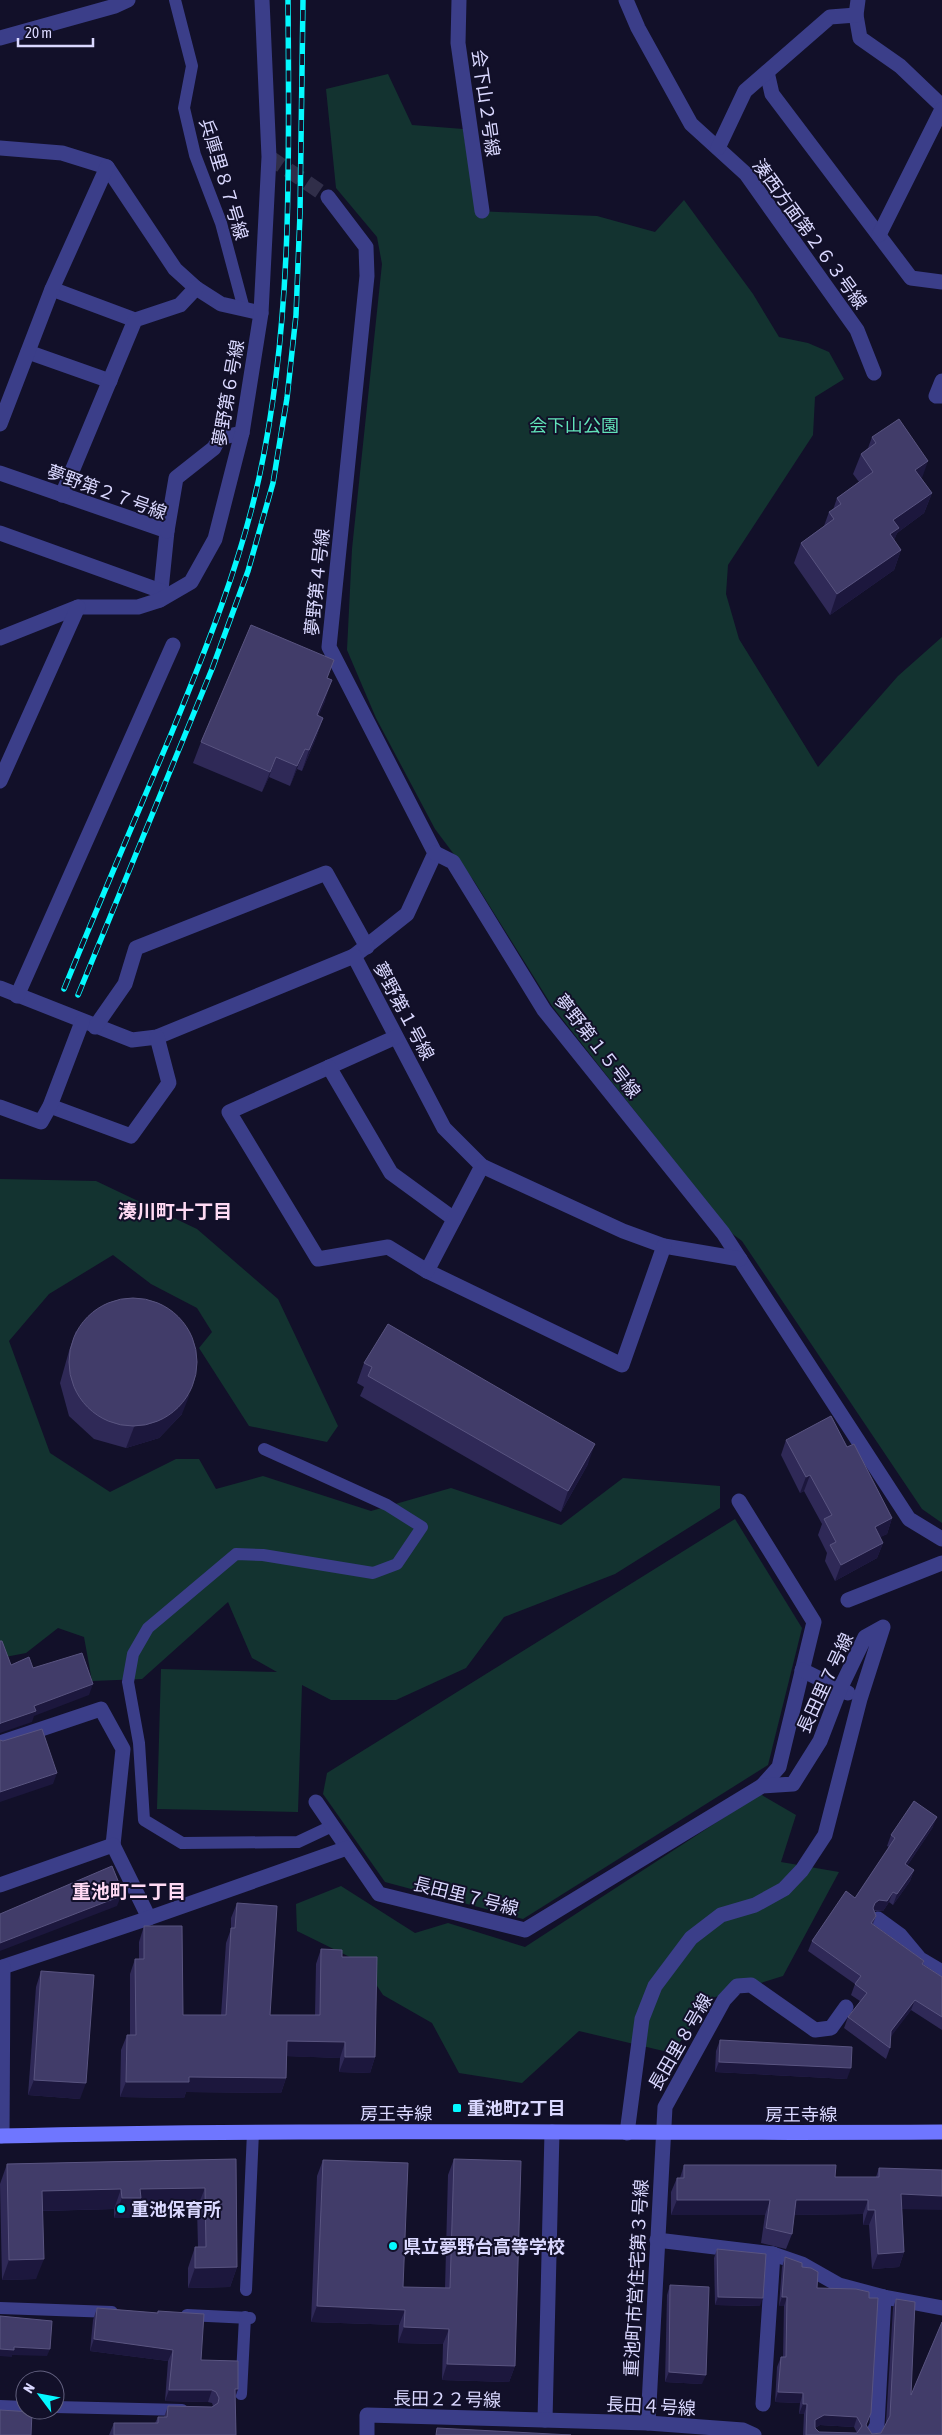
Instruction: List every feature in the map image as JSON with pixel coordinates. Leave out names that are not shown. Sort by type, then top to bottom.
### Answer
[{"type":"street","points":[[0,38],[115,6],[128,0]]},
{"type":"street","name":"夢野第６号線","points":[[0,638],[78,607],[138,607],[192,582],[215,539],[242,433],[261,313],[269,157],[262,0]]},
{"type":"street","name":"会下山２号線","points":[[459,0],[458,43],[482,211]]},
{"type":"street","name":"湊西方面第２６３号線","points":[[626,0],[638,28],[691,124],[746,174],[857,330],[874,373]]},
{"type":"street","points":[[718,148],[746,91],[830,17],[857,8],[860,38],[900,66],[942,108],[879,235]]},
{"type":"street","points":[[767,72],[772,94],[911,278],[942,282]]},
{"type":"street","points":[[0,148],[62,153],[107,167],[175,269],[196,288],[221,304],[261,313]]},
{"type":"street","points":[[0,424],[52,289],[107,167]]},
{"type":"street","name":"夢野第４号線","points":[[328,197],[366,247],[368,276],[329,647],[436,854]]},
{"type":"street","points":[[52,289],[135,320],[180,305],[196,288]]},
{"type":"street","points":[[62,495],[135,320]]},
{"type":"street","points":[[28,352],[110,381]]},
{"type":"street","points":[[939,396],[942,381]]},
{"type":"street","points":[[167,531],[176,478],[214,448],[219,438],[242,433]]},
{"type":"street","name":"夢野第２７号線","points":[[0,473],[167,531],[160,596]]},
{"type":"street","points":[[0,533],[160,596]]},
{"type":"street","points":[[0,781],[78,607]]},
{"type":"street","points":[[17,996],[173,645]]},
{"type":"street","points":[[354,956],[407,914],[436,854]]},
{"type":"street","name":"夢野第１５号線","points":[[436,854],[452,862],[544,1010],[716,1225],[740,1259],[908,1519],[942,1539]]},
{"type":"street","points":[[0,1107],[42,1122],[88,1024],[125,984],[136,948],[326,873],[367,947]]},
{"type":"street","name":"夢野第１号線","points":[[0,988],[132,1040],[157,1037],[354,956],[444,1128],[482,1166],[623,1232],[664,1246],[740,1259]]},
{"type":"street","points":[[50,1106],[132,1136],[169,1083],[157,1037]]},
{"type":"street","points":[[396,1037],[229,1112],[318,1258],[388,1247],[427,1271],[622,1365],[664,1246]]},
{"type":"street","points":[[328,1067],[391,1173],[454,1219]]},
{"type":"street","points":[[427,1271],[482,1166]]},
{"type":"street","points":[[739,1501],[814,1622],[780,1768],[762,1786]]},
{"type":"street","points":[[848,1600],[942,1563]]},
{"type":"street","name":"長田里７号線","points":[[316,1802],[379,1894],[525,1930],[762,1786],[793,1784],[820,1742],[840,1689],[864,1637],[883,1626],[860,1698],[825,1835],[802,1870],[784,1889],[755,1905],[722,1915],[691,1938],[655,1986],[642,2019],[627,2133]]},
{"type":"street","points":[[802,1670],[860,1698]]},
{"type":"street","points":[[0,1742],[101,1709],[123,1749],[113,1845],[149,1918]]},
{"type":"street","points":[[0,1885],[113,1845]]},
{"type":"street","points":[[1,2136],[2,1967],[149,1918],[347,1848]]},
{"type":"street","points":[[878,1919],[900,1935],[920,1959],[942,1972]]},
{"type":"street","name":"長田里８号線","points":[[662,2134],[665,2107],[724,2000],[737,1986],[751,1985],[815,2030],[832,2028],[846,2007]]},
{"type":"street","name":"房王寺線","points":[[1,2136],[161,2131],[662,2134],[942,2132]]},
{"type":"street","points":[[545,2420],[552,2132]]},
{"type":"street","name":"重池町市営住宅第３号線","points":[[648,2424],[662,2134]]},
{"type":"street","points":[[657,2240],[773,2254],[802,2264],[839,2285],[884,2297],[942,2308]]},
{"type":"street","points":[[764,2404],[773,2254]]},
{"type":"street","points":[[872,2435],[877,2425],[884,2297]]},
{"type":"street","name":"長田２２号線","points":[[367,2435],[367,2416],[545,2420]]},
{"type":"street","name":"長田４号線","points":[[545,2420],[743,2430],[754,2435]]},
{"type":"lane","name":"兵庫里８７号線","points":[[175,0],[192,66],[184,108],[195,154],[221,224],[244,309]]},
{"type":"lane","points":[[264,1449],[388,1505],[422,1527],[397,1564],[373,1573],[263,1555],[236,1554],[148,1628],[133,1654],[128,1682],[139,1743],[144,1820],[182,1843],[298,1842],[332,1826]]},
{"type":"lane","points":[[246,2290],[253,2132]]},
{"type":"lane","points":[[0,2308],[128,2312]]},
{"type":"lane","points":[[177,2314],[248,2318],[241,2394]]},
{"type":"lane","points":[[0,2406],[15,2407]]},
{"type":"lane","points":[[65,2407],[198,2410]]},
{"type":"green space","name":"会下山公園","points":[[388,74],[412,125],[463,129],[476,211],[597,216],[655,232],[684,200],[753,294],[779,337],[808,343],[829,352],[844,379],[815,397],[813,435],[728,565],[726,594],[739,639],[818,767],[898,676],[942,637],[942,1523],[922,1509],[742,1241],[730,1232],[552,1006],[474,881],[435,829],[376,718],[347,650],[352,549],[382,264],[377,237],[336,188],[326,89]]},
{"type":"green space","points":[[0,1179],[96,1181],[197,1229],[278,1299],[338,1426],[327,1442],[249,1426],[199,1348],[212,1332],[197,1308],[151,1284],[113,1255],[49,1294],[9,1341],[50,1453],[110,1492],[176,1459],[199,1459],[216,1489],[263,1476],[371,1511],[451,1488],[561,1525],[623,1478],[720,1486],[720,1508],[615,1574],[504,1617],[466,1668],[396,1700],[331,1700],[302,1685],[298,1812],[157,1809],[161,1669],[277,1672],[252,1658],[228,1602],[142,1679],[92,1681],[84,1637],[58,1628],[26,1653],[0,1658]]},
{"type":"green space","points":[[735,1519],[802,1628],[768,1765],[523,1919],[385,1882],[323,1794],[327,1773]]},
{"type":"green space","points":[[760,1794],[796,1815],[781,1862],[839,1872],[783,1976],[712,1998],[672,2053],[579,2031],[522,2083],[459,2073],[432,2023],[383,1995],[362,1963],[297,1931],[296,1904],[341,1886],[415,1933],[448,1923],[525,1947]]},
{"type":"building","points":[[899,419],[928,461],[915,470],[932,493],[893,520],[899,528],[890,534],[901,550],[837,594],[801,543],[834,519],[829,512],[841,504],[837,498],[873,472],[861,454],[876,443],[872,437]]},
{"type":"building","points":[[251,625],[334,660],[327,678],[332,680],[317,715],[323,718],[309,750],[305,749],[297,766],[276,757],[270,772],[201,742]]},
{"type":"building","points":[[133,1298],[157,1303],[178,1317],[192,1338],[197,1362],[192,1386],[178,1407],[157,1421],[133,1426],[109,1421],[88,1407],[74,1386],[69,1362],[74,1338],[88,1317],[109,1303]]},
{"type":"building","points":[[388,1324],[595,1444],[568,1491],[368,1376],[372,1367],[364,1363]]},
{"type":"building","points":[[831,1416],[847,1447],[854,1444],[892,1518],[875,1527],[883,1543],[841,1565],[830,1545],[836,1542],[824,1519],[832,1515],[810,1475],[806,1477],[786,1440]]},
{"type":"building","points":[[0,1641],[2,1641],[11,1665],[29,1657],[33,1668],[82,1653],[93,1684],[34,1706],[36,1711],[0,1724]]},
{"type":"building","points":[[42,1729],[57,1773],[0,1792],[0,1740],[3,1741]]},
{"type":"building","points":[[914,1801],[937,1817],[905,1864],[914,1870],[897,1894],[893,1892],[887,1901],[879,1900],[875,1903],[873,1908],[876,1916],[871,1923],[924,1961],[922,1964],[942,1977],[942,2017],[915,2000],[891,2031],[890,2048],[848,2017],[867,1993],[855,1984],[861,1976],[812,1941],[846,1891],[855,1898],[895,1838],[891,1835]]},
{"type":"building","points":[[112,1866],[121,1888],[121,1896],[0,1943],[0,1914]]},
{"type":"building","points":[[237,1903],[277,1906],[270,2015],[320,2015],[321,1949],[342,1950],[342,1957],[377,1957],[375,2057],[345,2057],[345,2042],[287,2041],[286,2078],[189,2077],[189,2082],[126,2082],[127,2035],[136,2035],[135,1959],[144,1959],[144,1926],[182,1926],[183,2015],[226,2015],[231,1928],[235,1928]]},
{"type":"building","points":[[41,1971],[94,1975],[86,2083],[34,2080]]},
{"type":"building","points":[[720,2040],[852,2047],[851,2068],[719,2062]]},
{"type":"building","points":[[236,2159],[237,2267],[195,2268],[195,2247],[206,2247],[205,2188],[140,2189],[141,2198],[122,2198],[121,2189],[42,2191],[44,2259],[9,2260],[7,2164]]},
{"type":"building","points":[[454,2159],[521,2161],[515,2366],[447,2364],[449,2329],[404,2327],[405,2310],[317,2306],[323,2160],[408,2163],[403,2287],[450,2288]]},
{"type":"building","points":[[684,2165],[836,2165],[835,2177],[879,2177],[879,2168],[942,2170],[942,2196],[901,2194],[904,2252],[878,2254],[875,2210],[868,2210],[868,2200],[796,2200],[792,2234],[766,2228],[770,2200],[677,2200],[677,2178],[684,2178]]},
{"type":"building","points":[[717,2249],[766,2254],[763,2298],[718,2297]]},
{"type":"building","points":[[785,2257],[802,2263],[802,2267],[811,2268],[818,2272],[817,2288],[856,2289],[869,2292],[869,2298],[878,2298],[871,2413],[866,2425],[872,2434],[881,2433],[890,2416],[896,2299],[915,2302],[911,2395],[942,2322],[942,2435],[806,2435],[807,2404],[803,2404],[803,2393],[778,2392],[781,2357],[786,2357],[787,2297],[782,2297]],"holes":[[[824,2415],[857,2417],[862,2426],[857,2433],[819,2432],[815,2428],[815,2420]]]},
{"type":"building","points":[[670,2285],[709,2287],[706,2375],[669,2372]]},
{"type":"building","points":[[97,2308],[158,2313],[158,2311],[204,2314],[201,2360],[238,2361],[238,2389],[235,2389],[236,2435],[114,2435],[114,2423],[158,2423],[158,2417],[167,2417],[168,2406],[212,2407],[218,2403],[219,2398],[216,2392],[212,2390],[169,2390],[173,2350],[94,2339]]},
{"type":"building","points":[[0,2316],[52,2321],[50,2349],[14,2347],[14,2350],[0,2349]]},
{"type":"building","points":[[0,2410],[15,2411],[15,2420],[32,2420],[31,2435],[0,2435]]},
{"type":"building","points":[[437,2428],[571,2435],[436,2435]]},
{"type":"tunnel","points":[[269,157],[328,197]]},
{"type":"railway","points":[[64,989],[172,732],[209,638],[232,575],[259,478],[278,360],[287,240],[288,0]]},
{"type":"railway","points":[[78,995],[212,669],[248,571],[273,483],[287,398],[296,315],[300,214],[303,0]]},
{"type":"place","name":"重池町2丁目","points":[[457,2108]]},
{"type":"place","name":"重池保育所","points":[[121,2209]]},
{"type":"place","name":"県立夢野台高等学校","points":[[393,2246]]},
{"type":"district","name":"湊川町十丁目","points":[[175,1211]]},
{"type":"district","name":"重池町二丁目","points":[[129,1891]]}]
